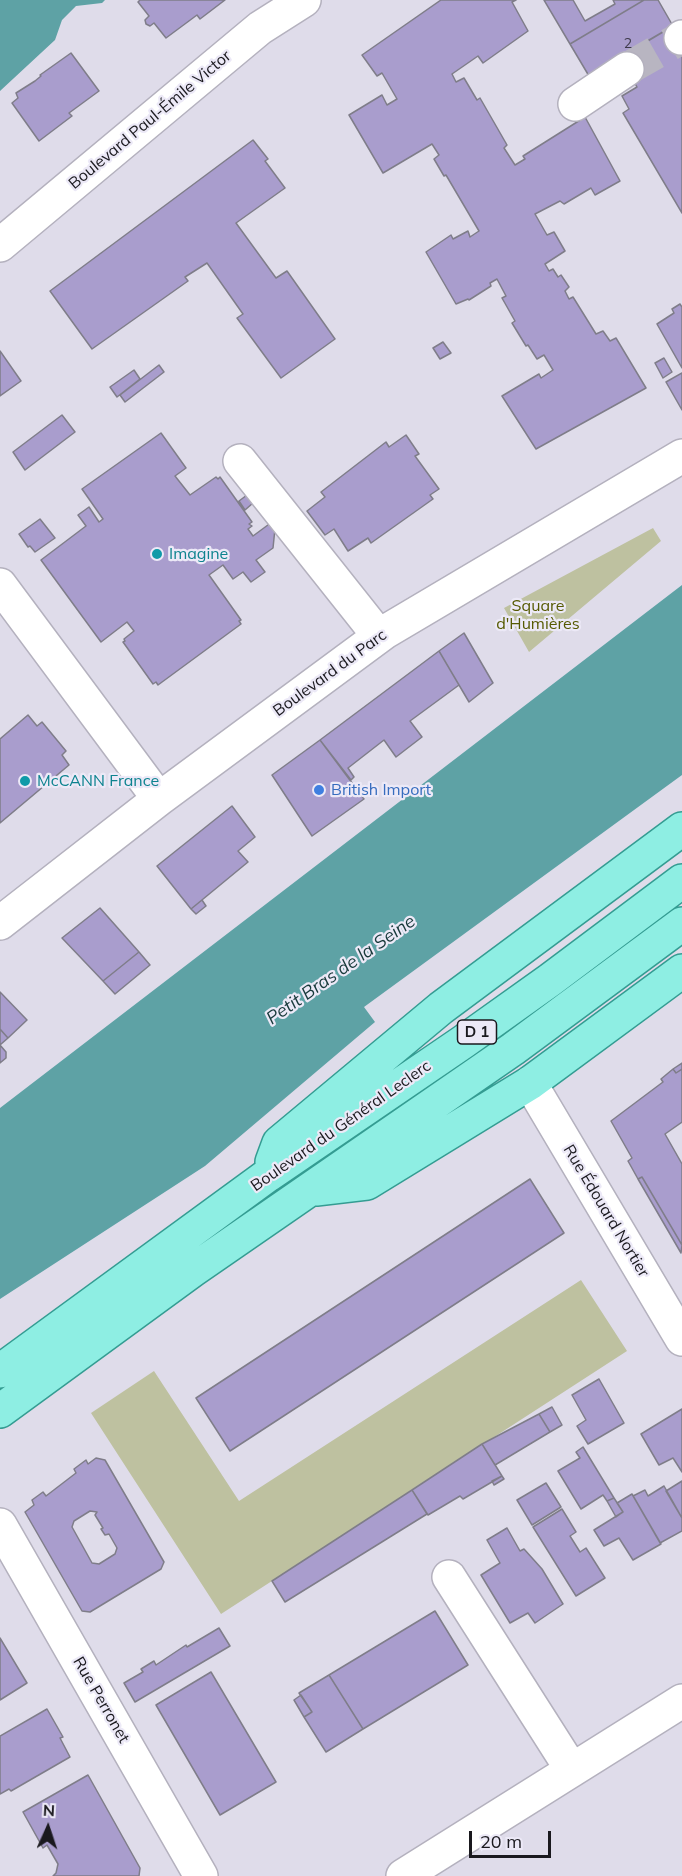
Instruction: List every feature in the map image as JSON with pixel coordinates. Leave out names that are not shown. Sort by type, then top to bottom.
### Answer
[{"type":"main road","points":[[268,1175],[279,1143],[441,1008],[682,829]]},
{"type":"main road","name":"Boulevard du Général Leclerc","points":[[0,1371],[268,1175],[482,1028],[682,881]]},
{"type":"main road","name":"D 1","points":[[0,1411],[193,1270],[513,1050],[682,924]]},
{"type":"main road","points":[[312,1190],[367,1184],[530,1083],[682,971]]},
{"type":"street","name":"Boulevard Paul-Émile Victor","points":[[0,245],[260,28],[304,0]]},
{"type":"street","points":[[575,104],[627,69]]},
{"type":"street","name":"Boulevard du Parc","points":[[0,923],[159,799],[379,636],[682,456]]},
{"type":"street","points":[[240,461],[379,636]]},
{"type":"street","points":[[0,585],[159,799]]},
{"type":"street","name":"Rue Édouard Nortier","points":[[530,1083],[682,1340]]},
{"type":"street","name":"Rue Perronet","points":[[0,1525],[201,1876]]},
{"type":"street","points":[[449,1577],[572,1770]]},
{"type":"street","points":[[403,1876],[682,1701]]},
{"type":"green space","name":"Square d'Humières","points":[[653,528],[661,541],[529,652],[504,608]]},
{"type":"green space","points":[[581,1280],[627,1351],[221,1614],[91,1413],[154,1371],[239,1501]]},
{"type":"water","points":[[0,0],[105,0],[102,3],[76,6],[62,20],[55,40],[0,91]]},
{"type":"water","name":"Petit Bras de la Seine","points":[[682,585],[682,775],[364,1007],[375,1022],[205,1166],[0,1299],[0,1108]]},
{"type":"building","points":[[140,0],[225,0],[200,19],[197,15],[166,38],[154,23],[150,26],[146,24],[145,20],[149,16],[138,2]]},
{"type":"building","points":[[441,0],[516,0],[512,2],[528,31],[483,63],[478,56],[452,74],[456,82],[464,78],[477,100],[480,98],[507,145],[504,148],[515,165],[525,159],[523,156],[585,117],[620,181],[595,195],[591,188],[564,204],[560,201],[535,214],[547,235],[554,232],[565,251],[545,264],[549,271],[553,269],[558,277],[561,275],[569,287],[565,291],[569,299],[573,297],[596,334],[603,331],[610,341],[616,338],[646,388],[536,449],[502,396],[539,374],[541,378],[553,370],[544,355],[537,359],[528,345],[526,346],[512,323],[515,321],[502,298],[506,296],[497,279],[490,283],[491,286],[469,300],[456,304],[426,252],[451,235],[453,239],[468,231],[470,237],[479,231],[434,159],[439,155],[432,144],[383,173],[349,115],[382,95],[387,105],[397,99],[382,73],[377,76],[362,55]]},
{"type":"building","points":[[544,0],[573,0],[585,21],[615,4],[613,0],[644,0],[570,44]]},
{"type":"building","points":[[644,0],[658,0],[673,26],[589,76],[570,44]]},
{"type":"building","points":[[673,26],[682,40],[682,213],[623,113],[629,109],[622,96],[637,87],[620,57]]},
{"type":"building","points":[[71,53],[99,91],[69,113],[72,116],[39,141],[12,103],[18,98],[16,93]]},
{"type":"building","points":[[253,140],[268,159],[265,161],[285,188],[236,223],[276,278],[287,271],[335,339],[281,378],[237,318],[243,314],[207,263],[185,277],[188,281],[92,349],[50,291]]},
{"type":"building","points":[[680,304],[682,307],[682,368],[657,324],[674,313],[672,309]]},
{"type":"building","points":[[443,342],[451,353],[440,359],[433,348]]},
{"type":"building","points":[[0,351],[21,381],[0,396]]},
{"type":"building","points":[[664,358],[672,372],[663,378],[655,363]]},
{"type":"building","points":[[159,365],[164,372],[125,402],[120,395]]},
{"type":"building","points":[[134,370],[140,379],[117,397],[110,387]]},
{"type":"building","points":[[682,373],[682,410],[666,382]]},
{"type":"building","points":[[62,415],[75,432],[25,470],[13,452]]},
{"type":"building","name":"Imagine","points":[[161,433],[186,468],[175,476],[190,495],[216,477],[218,479],[220,477],[252,522],[249,524],[252,526],[248,529],[253,536],[276,519],[273,548],[256,560],[265,572],[251,582],[243,572],[233,579],[223,565],[209,575],[241,620],[239,621],[241,624],[158,685],[156,682],[153,684],[123,642],[134,631],[127,622],[101,642],[41,560],[86,526],[78,515],[89,507],[99,522],[103,519],[82,489]]},
{"type":"building","points":[[406,435],[419,454],[415,456],[439,489],[430,495],[433,499],[371,543],[368,538],[348,551],[334,529],[325,535],[307,511],[325,497],[321,492],[386,442],[389,447]]},
{"type":"building","points":[[247,495],[253,503],[245,510],[239,501]]},
{"type":"building","points":[[40,519],[55,538],[35,552],[30,546],[28,547],[19,534]]},
{"type":"building","points":[[464,633],[493,683],[469,702],[439,651]]},
{"type":"building","points":[[439,651],[459,685],[410,721],[422,737],[396,757],[384,740],[348,768],[354,777],[351,780],[320,740]]},
{"type":"building","name":"McCANN France","points":[[28,715],[37,726],[42,722],[66,751],[62,755],[69,765],[0,823],[0,739]]},
{"type":"building","name":"British Import","points":[[320,740],[364,799],[312,836],[272,775]]},
{"type":"building","points":[[232,806],[255,837],[238,851],[248,862],[191,909],[157,866]]},
{"type":"building","points":[[202,900],[206,906],[196,914],[191,909]]},
{"type":"building","points":[[100,908],[139,952],[103,981],[62,938]]},
{"type":"building","points":[[139,952],[150,965],[115,994],[103,981]]},
{"type":"building","points":[[0,992],[27,1020],[8,1038],[0,1029]]},
{"type":"building","points":[[0,1029],[8,1038],[0,1045]]},
{"type":"building","points":[[0,1045],[6,1052],[6,1058],[0,1063]]},
{"type":"building","points":[[682,1063],[682,1069],[676,1073],[673,1069]]},
{"type":"building","points":[[673,1069],[676,1073],[682,1069],[682,1122],[665,1134],[682,1164],[682,1245],[642,1177],[638,1179],[628,1161],[632,1158],[611,1121],[663,1082],[661,1079]]},
{"type":"building","points":[[642,1177],[682,1245],[681,1253],[638,1179]]},
{"type":"building","points":[[530,1179],[564,1233],[230,1451],[196,1398]]},
{"type":"building","points":[[599,1379],[624,1423],[588,1444],[577,1426],[586,1420],[572,1395]]},
{"type":"building","points":[[552,1407],[562,1425],[550,1432],[539,1414]]},
{"type":"building","points":[[682,1409],[682,1472],[673,1458],[659,1465],[641,1434]]},
{"type":"building","points":[[539,1414],[550,1432],[495,1465],[482,1444]]},
{"type":"building","points":[[482,1444],[502,1476],[463,1499],[460,1496],[428,1515],[412,1490]]},
{"type":"building","points":[[583,1447],[614,1498],[607,1501],[603,1495],[581,1509],[558,1471],[580,1458],[576,1452]]},
{"type":"building","points":[[96,1458],[105,1460],[164,1562],[161,1569],[90,1612],[82,1611],[25,1512],[34,1505],[32,1500],[43,1492],[46,1496],[76,1473],[74,1469],[86,1460],[88,1464]],"holes":[[[90,1511],[97,1512],[95,1515],[103,1528],[101,1529],[105,1535],[109,1534],[117,1548],[115,1554],[99,1564],[92,1563],[72,1527],[74,1521]]]},
{"type":"building","points":[[502,1476],[504,1479],[494,1485],[492,1481]]},
{"type":"building","points":[[682,1481],[682,1518],[666,1491]]},
{"type":"building","points":[[546,1483],[561,1507],[532,1525],[517,1500]]},
{"type":"building","points":[[664,1486],[682,1518],[682,1531],[660,1543],[633,1496],[645,1490],[648,1496]]},
{"type":"building","points":[[412,1490],[427,1514],[285,1602],[272,1581]]},
{"type":"building","points":[[632,1494],[661,1544],[633,1560],[619,1538],[604,1546],[594,1530],[623,1512],[617,1503]]},
{"type":"building","points":[[614,1498],[623,1512],[616,1517],[607,1501]]},
{"type":"building","points":[[562,1509],[576,1532],[570,1536],[580,1552],[586,1548],[605,1578],[576,1596],[533,1527]]},
{"type":"building","points":[[507,1528],[520,1551],[524,1549],[542,1569],[563,1604],[535,1623],[528,1613],[510,1623],[481,1575],[500,1563],[487,1540]]},
{"type":"building","points":[[435,1611],[468,1665],[363,1729],[329,1675]]},
{"type":"building","points":[[219,1628],[230,1646],[135,1702],[124,1683],[143,1672],[141,1669],[154,1661],[156,1665],[186,1645],[187,1647]]},
{"type":"building","points":[[0,1638],[27,1683],[0,1700]]},
{"type":"building","points":[[211,1672],[276,1782],[220,1815],[156,1705]]},
{"type":"building","points":[[329,1675],[363,1729],[326,1752],[304,1717],[312,1712],[299,1693]]},
{"type":"building","points":[[301,1695],[312,1712],[304,1717],[294,1700]]},
{"type":"building","points":[[47,1709],[63,1737],[60,1738],[70,1757],[11,1791],[9,1789],[0,1794],[0,1736]]},
{"type":"building","points":[[88,1775],[140,1868],[139,1876],[53,1876],[58,1864],[47,1845],[43,1848],[23,1812]]},
{"type":"tunnel","points":[[627,69],[681,38]]},
{"type":"place","name":"Imagine","points":[[157,554]]},
{"type":"place","name":"McCANN France","points":[[25,781]]},
{"type":"place","name":"British Import","points":[[319,790]]}]
